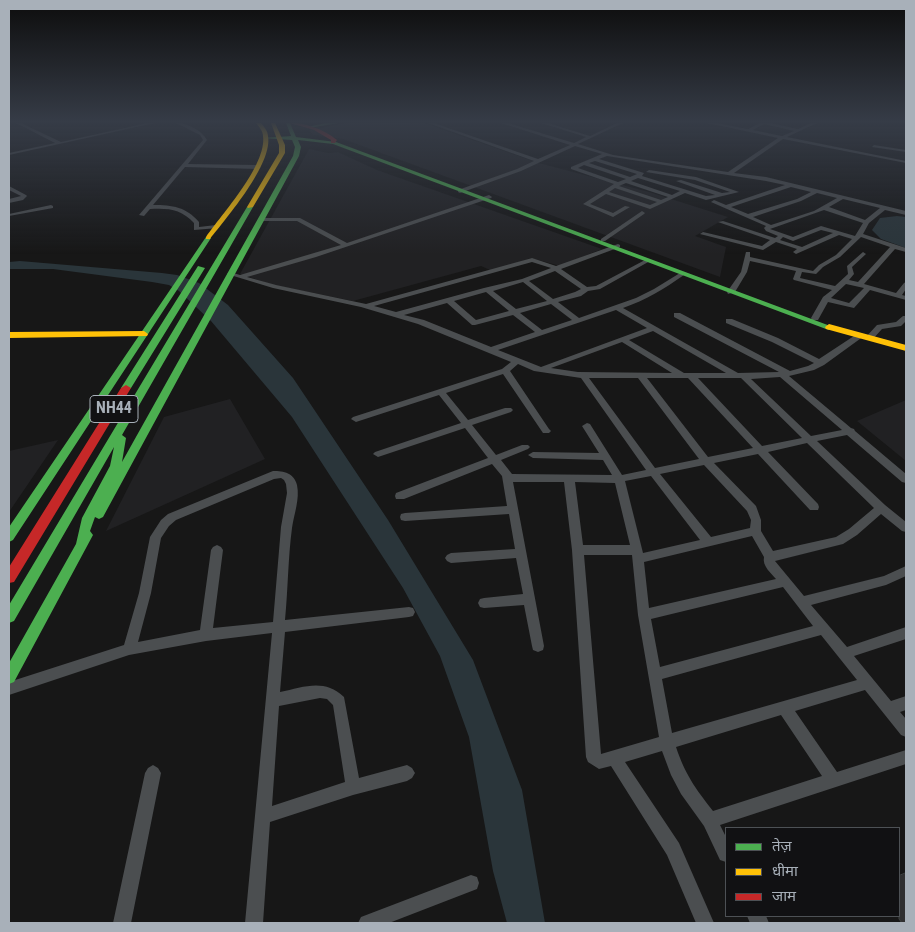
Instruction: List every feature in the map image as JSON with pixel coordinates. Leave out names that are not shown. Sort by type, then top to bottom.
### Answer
[{"type":"main road","name":"NH44","points":[[9,578],[264,166]]},
{"type":"main road","name":"NH44","points":[[9,617],[190,311],[198,274],[273,166]]},
{"type":"main road","points":[[9,677],[220,292],[234,275],[261,219],[290,166]]},
{"type":"main road","points":[[402,166],[837,330],[906,348]]},
{"type":"main road","points":[[9,537],[169,297],[198,274],[216,227],[258,167]]},
{"type":"main road","points":[[486,198],[603,240],[615,247],[682,274],[815,318],[862,336]]},
{"type":"main road","points":[[156,316],[179,304]]},
{"type":"main road","points":[[9,335],[142,337]]},
{"type":"main road","points":[[9,340],[142,337]]},
{"type":"main road","points":[[82,544],[82,533],[86,520],[118,454],[122,425]]},
{"type":"street","points":[[142,215],[183,166]]},
{"type":"street","points":[[239,166],[258,167]]},
{"type":"street","points":[[463,189],[524,166]]},
{"type":"street","points":[[575,166],[574,169],[663,202]]},
{"type":"street","points":[[592,166],[674,197]]},
{"type":"street","points":[[616,166],[706,198],[736,191],[693,178],[650,172]]},
{"type":"street","points":[[627,207],[614,215],[586,204],[617,185],[661,166]]},
{"type":"street","points":[[684,166],[792,185],[906,212]]},
{"type":"street","points":[[730,173],[739,166]]},
{"type":"street","points":[[650,172],[723,195]]},
{"type":"street","points":[[727,207],[792,185]]},
{"type":"street","points":[[9,188],[24,196],[23,198],[9,201]]},
{"type":"street","points":[[605,192],[650,207],[685,191]]},
{"type":"street","points":[[749,216],[799,200],[816,191]]},
{"type":"street","points":[[9,194],[19,193]]},
{"type":"street","points":[[234,275],[346,245],[486,198]]},
{"type":"street","points":[[605,211],[622,198]]},
{"type":"street","points":[[841,198],[824,208],[767,229],[794,239],[821,228],[826,228],[906,250]]},
{"type":"street","points":[[9,201],[34,210]]},
{"type":"street","points":[[714,202],[772,226]]},
{"type":"street","points":[[10,217],[17,204]]},
{"type":"street","points":[[10,217],[51,207]]},
{"type":"street","points":[[148,207],[182,209],[197,223],[196,229],[216,227]]},
{"type":"street","points":[[824,208],[866,222]]},
{"type":"street","points":[[747,258],[814,273],[821,266],[838,256],[858,237],[866,222],[884,208]]},
{"type":"street","points":[[826,228],[835,212]]},
{"type":"street","points":[[603,240],[642,213]]},
{"type":"street","points":[[261,219],[298,219],[346,245]]},
{"type":"street","points":[[721,222],[776,240],[798,251],[839,233]]},
{"type":"street","points":[[703,234],[765,248],[783,235]]},
{"type":"street","points":[[732,290],[744,272],[750,245]]},
{"type":"street","points":[[860,284],[894,246]]},
{"type":"street","points":[[395,315],[524,280],[615,247]]},
{"type":"street","points":[[815,318],[826,299],[850,274],[849,267],[863,254]]},
{"type":"street","points":[[366,306],[532,260],[543,262],[586,289]]},
{"type":"street","points":[[448,300],[475,322],[578,294],[586,289],[598,288],[648,261]]},
{"type":"street","points":[[800,270],[796,279],[837,289]]},
{"type":"street","points":[[495,271],[510,283]]},
{"type":"street","points":[[491,350],[647,297],[682,274]]},
{"type":"street","points":[[234,275],[275,288],[366,306],[421,322],[517,361],[542,369],[583,375],[740,376],[785,374],[811,368],[862,336],[880,327],[898,324],[906,318]]},
{"type":"street","points":[[524,280],[578,321]]},
{"type":"street","points":[[845,281],[906,298]]},
{"type":"street","points":[[898,296],[906,284]]},
{"type":"street","points":[[826,299],[851,306],[869,287]]},
{"type":"street","points":[[486,289],[541,333]]},
{"type":"street","points":[[616,308],[740,376],[881,508],[906,528]]},
{"type":"street","points":[[677,315],[785,374],[906,479]]},
{"type":"street","points":[[729,321],[783,344],[820,363]]},
{"type":"street","points":[[542,369],[654,328]]},
{"type":"street","points":[[623,340],[686,375],[814,507]]},
{"type":"street","points":[[356,419],[505,371],[517,361]]},
{"type":"street","points":[[505,371],[546,431]]},
{"type":"street","points":[[583,375],[653,472],[708,541]]},
{"type":"street","points":[[640,375],[706,461],[752,509],[756,520],[755,531],[770,557],[770,564],[906,730]]},
{"type":"street","points":[[441,392],[508,478],[538,646]]},
{"type":"street","points":[[378,454],[508,410]]},
{"type":"street","points":[[587,426],[619,479],[637,554],[644,616],[667,743],[676,770],[686,789],[710,820],[725,852]]},
{"type":"street","points":[[508,478],[619,479],[851,431]]},
{"type":"street","points":[[400,496],[495,459],[529,451],[606,457]]},
{"type":"street","points":[[129,649],[145,593],[156,537],[164,523],[172,516],[278,474],[283,474],[289,478],[293,493],[287,527],[254,923]]},
{"type":"street","points":[[570,479],[578,550],[593,757],[599,762],[868,683]]},
{"type":"street","points":[[770,557],[839,541],[853,532],[881,508]]},
{"type":"street","points":[[405,517],[514,510]]},
{"type":"street","points":[[578,550],[637,554],[755,531]]},
{"type":"street","points":[[206,635],[217,550]]},
{"type":"street","points":[[451,558],[522,553]]},
{"type":"street","points":[[801,602],[886,580],[906,571]]},
{"type":"street","points":[[644,616],[785,582]]},
{"type":"street","points":[[484,603],[530,599]]},
{"type":"street","points":[[9,688],[129,649],[206,635],[409,612]]},
{"type":"street","points":[[654,675],[823,629]]},
{"type":"street","points":[[844,654],[906,633]]},
{"type":"street","points":[[273,700],[320,691],[331,694],[339,702],[353,787]]},
{"type":"street","points":[[889,709],[906,703]]},
{"type":"street","points":[[784,708],[834,781]]},
{"type":"street","points":[[710,820],[906,757]]},
{"type":"street","points":[[614,758],[673,850],[705,923]]},
{"type":"street","points":[[122,923],[153,773]]},
{"type":"street","points":[[263,817],[353,787],[407,773]]},
{"type":"street","points":[[367,923],[472,883]]},
{"type":"shaded area","points":[[299,166],[369,166],[602,249],[560,266],[531,258],[492,271],[481,266],[353,301],[273,285],[240,274]]},
{"type":"shaded area","points":[[418,166],[552,166],[649,192],[728,217],[695,236],[726,247],[720,277]]},
{"type":"shaded area","points":[[906,217],[906,248],[881,239],[872,230],[880,218]]},
{"type":"shaded area","points":[[20,261],[162,273],[177,275],[199,283],[228,305],[293,378],[388,520],[473,660],[522,790],[545,923],[507,923],[493,871],[469,737],[440,656],[403,588],[292,417],[211,321],[179,291],[169,285],[53,269],[9,269],[9,262]]},
{"type":"shaded area","points":[[230,399],[265,459],[106,531],[164,417]]},
{"type":"shaded area","points":[[906,400],[906,461],[857,421]]},
{"type":"shaded area","points":[[58,440],[9,512],[9,451]]},
{"type":"building","points":[[906,873],[906,923],[902,923],[899,919],[900,876]]},
{"type":"traffic: fast","points":[[99,514],[290,166]]},
{"type":"traffic: fast","points":[[397,166],[829,327]]},
{"type":"traffic: fast","points":[[9,617],[250,207]]},
{"type":"traffic: fast","points":[[9,537],[208,238]]},
{"type":"traffic: fast","points":[[126,388],[201,268]]},
{"type":"traffic: fast","points":[[82,544],[88,518],[115,466],[121,438]]},
{"type":"traffic: fast","points":[[9,677],[87,535]]},
{"type":"traffic: slow","points":[[208,238],[258,166]]},
{"type":"traffic: slow","points":[[250,207],[274,166]]},
{"type":"traffic: slow","points":[[829,327],[906,348]]},
{"type":"traffic: slow","points":[[9,335],[144,334]]},
{"type":"traffic: jam","points":[[9,578],[126,388]]}]
